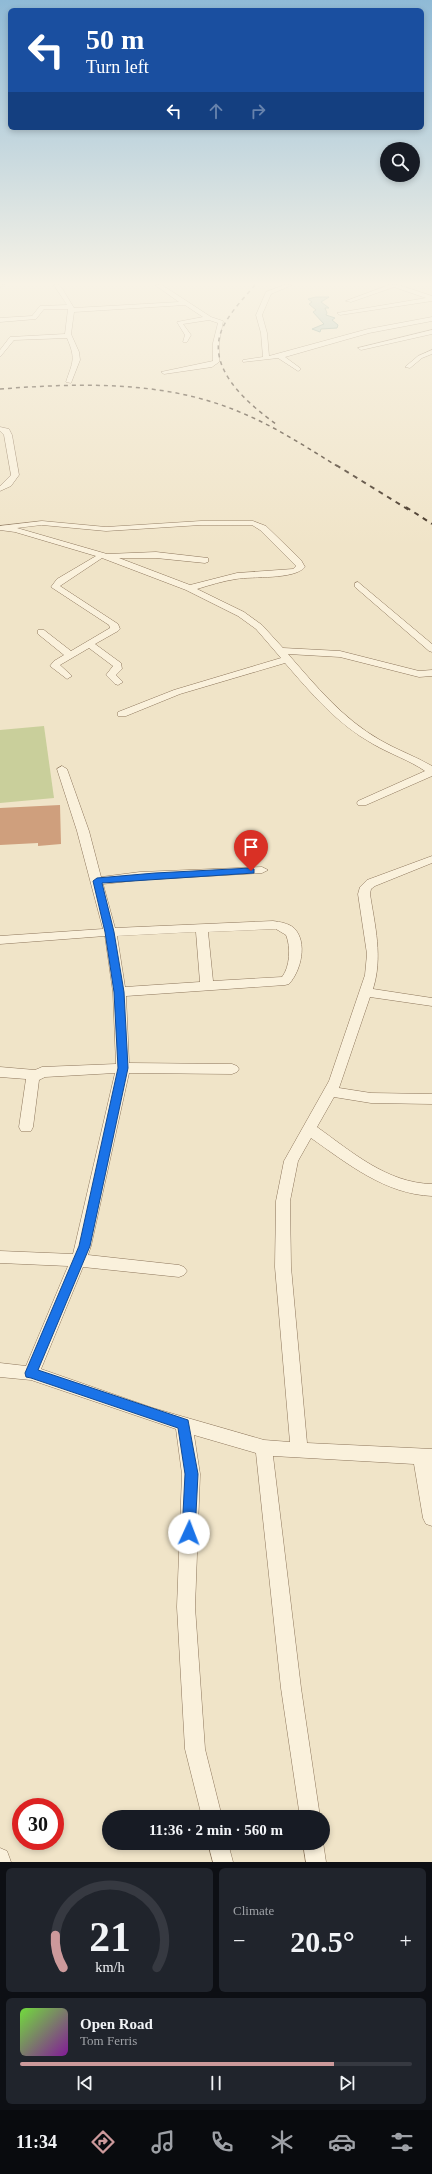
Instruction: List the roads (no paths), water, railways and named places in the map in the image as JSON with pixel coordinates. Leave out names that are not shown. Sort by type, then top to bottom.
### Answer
[{"type":"street","points":[[69,382],[73,372]]},
{"type":"street","points":[[0,429],[6,431],[8,435],[15,475],[8,484],[0,489]]},
{"type":"street","points":[[0,528],[29,523],[106,529],[201,523],[253,523],[263,528],[298,562],[301,567],[295,571],[224,578],[194,592]]},
{"type":"street","points":[[0,528],[11,533],[106,558],[194,592],[248,626],[282,657],[326,712],[354,735],[389,756],[412,766],[432,772]]},
{"type":"street","points":[[67,676],[56,666],[57,663],[113,631],[114,627],[57,589],[55,585],[106,558],[118,554],[188,557],[205,560]]},
{"type":"street","points":[[358,585],[432,649]]},
{"type":"street","points":[[41,632],[71,656]]},
{"type":"street","points":[[90,645],[118,665],[117,669],[111,675],[118,682]]},
{"type":"street","points":[[122,714],[177,692],[282,657],[340,654],[419,674],[432,673]]},
{"type":"street","points":[[31,1373],[84,1246],[123,1068],[119,992],[110,932],[83,831],[62,770]]},
{"type":"street","points":[[362,803],[432,772]]},
{"type":"street","points":[[299,1450],[283,1267],[283,1201],[292,1161],[308,1129],[336,1081],[371,975],[373,954],[364,894],[366,887],[378,879],[432,859]]},
{"type":"street","points":[[97,881],[147,876],[262,870]]},
{"type":"street","points":[[0,940],[110,932],[281,926],[291,933],[294,938],[294,966],[290,978],[285,981],[119,992]]},
{"type":"street","points":[[202,928],[207,986]]},
{"type":"street","points":[[366,992],[432,1002]]},
{"type":"street","points":[[0,1072],[35,1075],[42,1072],[123,1068],[232,1069]]},
{"type":"street","points":[[26,1127],[33,1078],[35,1075]]},
{"type":"street","points":[[330,1091],[371,1098],[432,1098]]},
{"type":"street","points":[[308,1129],[377,1176],[398,1185],[429,1194]]},
{"type":"street","points":[[0,1257],[79,1260],[179,1271]]},
{"type":"street","points":[[0,1370],[31,1373],[184,1424],[264,1448],[426,1457],[432,1518]]},
{"type":"street","points":[[184,1424],[191,1474],[186,1607],[194,1741],[210,1810]]},
{"type":"street","points":[[264,1448],[291,1688],[309,1810]]},
{"type":"street","points":[[219,1850],[222,1862]]},
{"type":"street","points":[[314,1850],[316,1862]]},
{"type":"street","points":[[0,1858],[1,1862]]},
{"type":"railway","points":[[225,372],[241,395],[276,424]]},
{"type":"railway","points":[[0,389],[92,385],[123,386],[184,394],[213,402],[255,419],[291,438],[337,466]]},
{"type":"railway","points":[[336,465],[409,510]]},
{"type":"railway","points":[[406,507],[432,524]]}]
